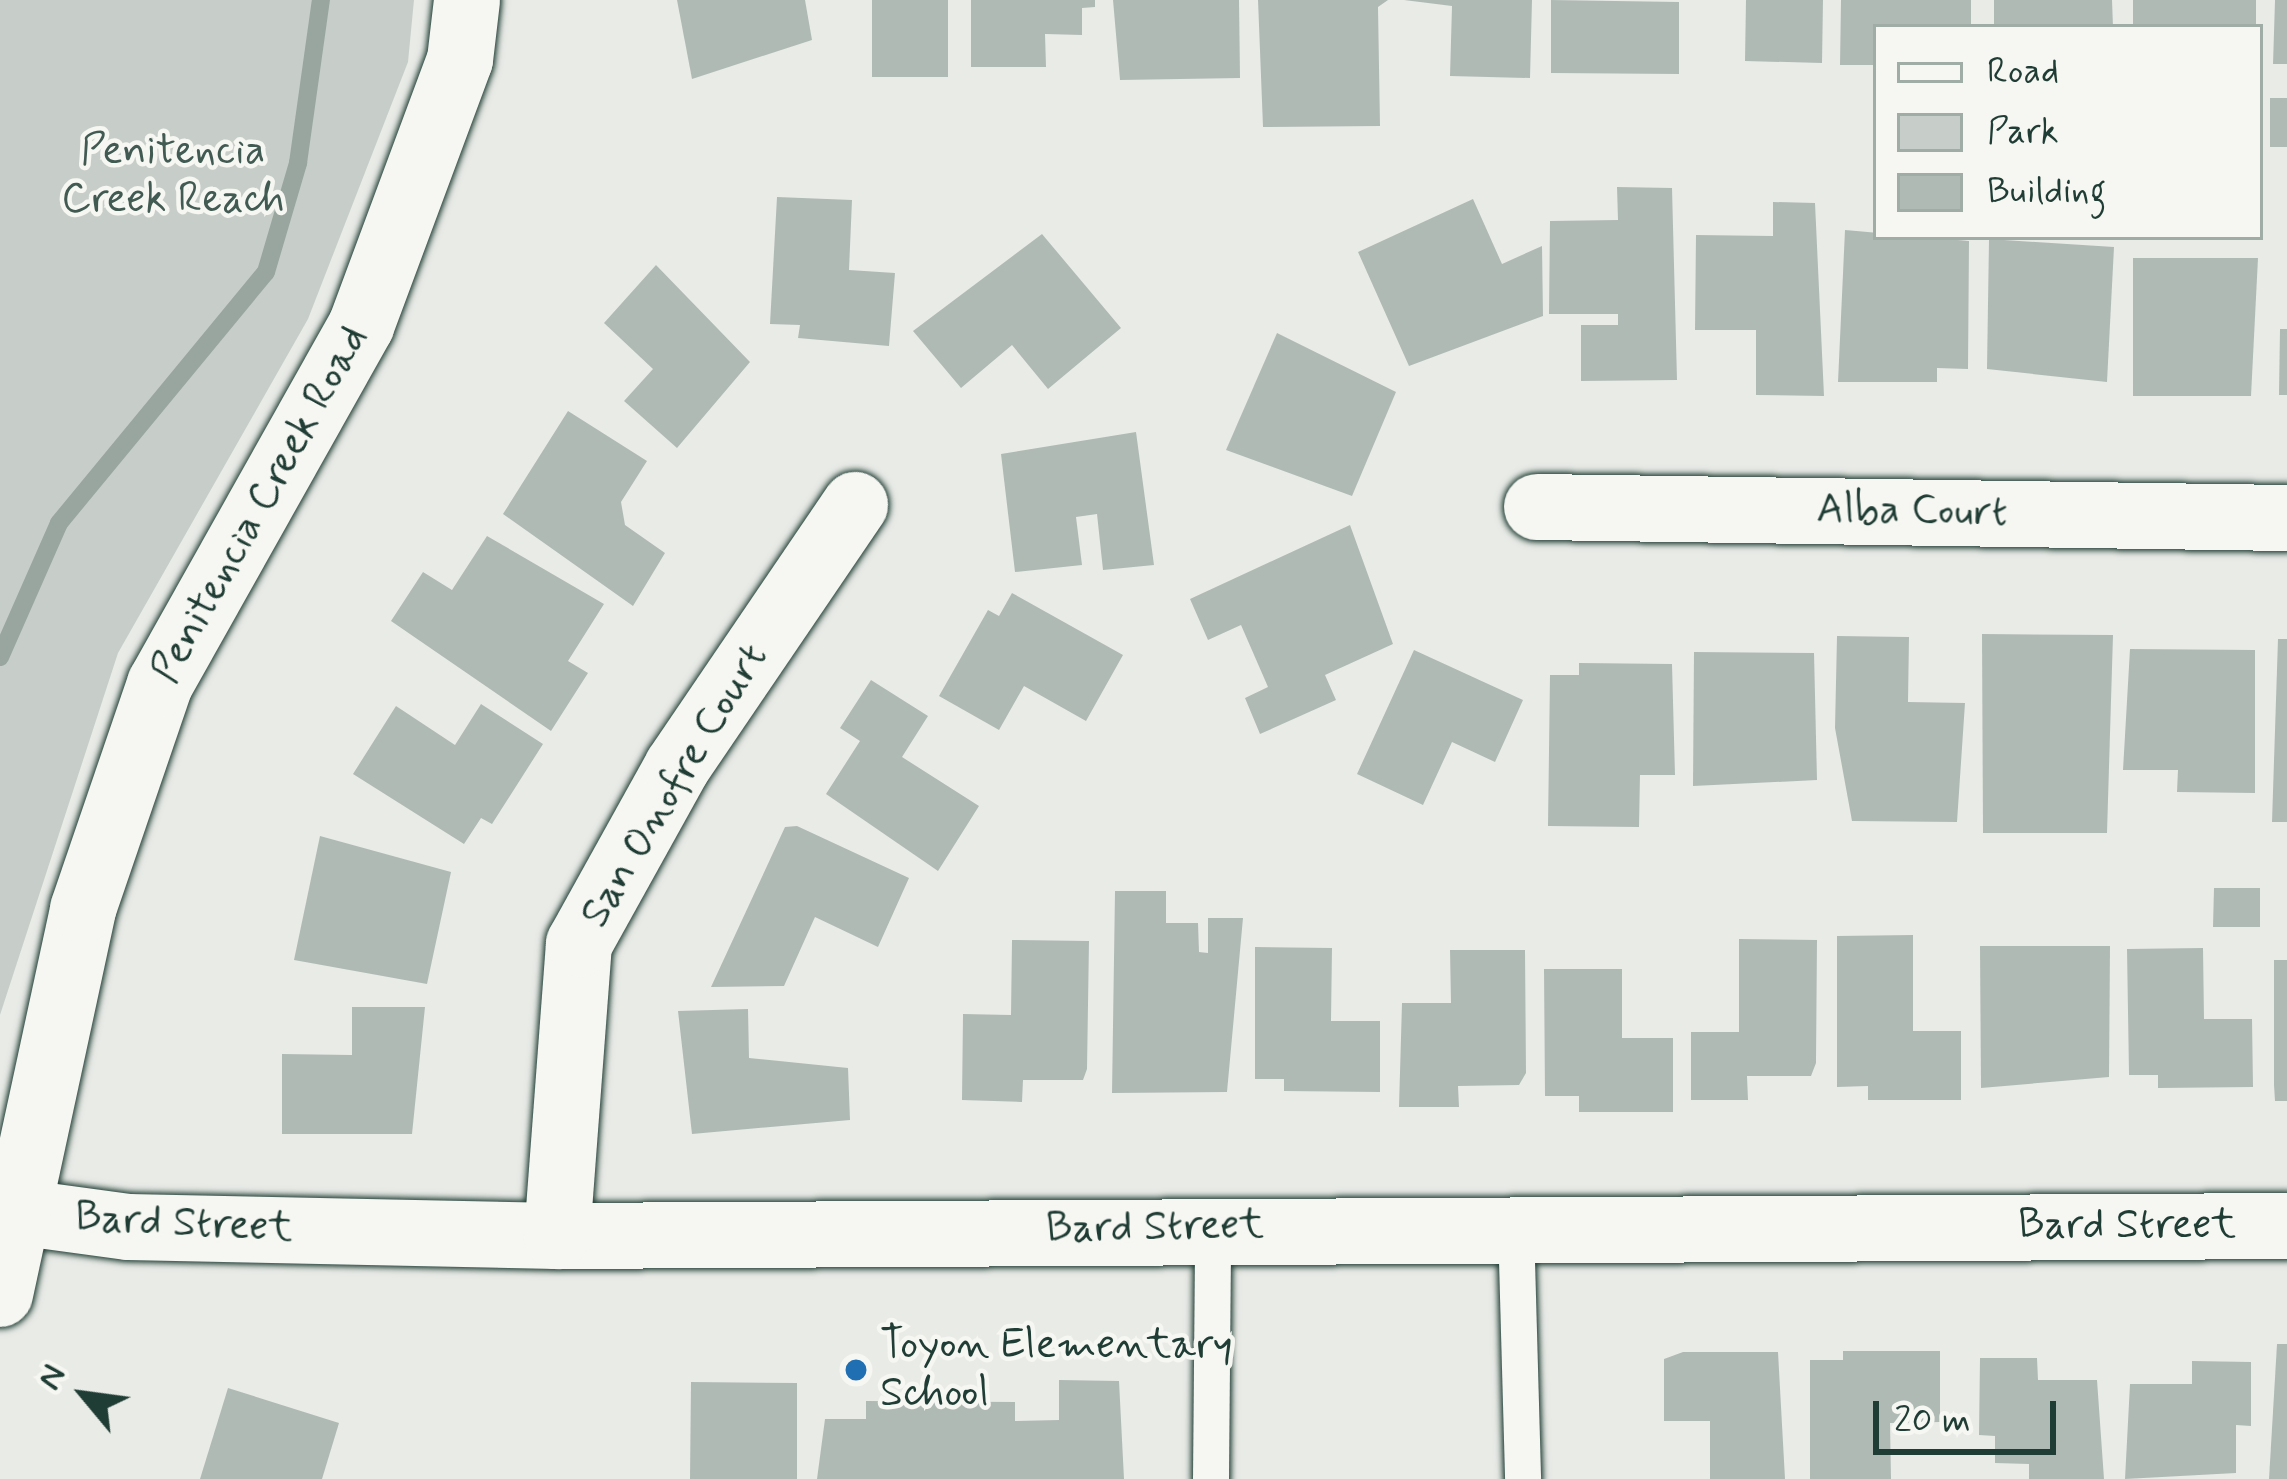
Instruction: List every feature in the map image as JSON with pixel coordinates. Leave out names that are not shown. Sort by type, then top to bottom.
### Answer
[{"type":"street","name":"Penitencia Creek Road","points":[[0,1294],[25,1213],[83,909],[160,684],[361,326],[460,60],[467,0]]},
{"type":"street","name":"San Onofre Court","points":[[557,1236],[579,944],[677,767],[855,505]]},
{"type":"street","name":"Alba Court","points":[[1537,506],[2287,518]]},
{"type":"street","name":"Bard Street","points":[[25,1213],[137,1228],[557,1236],[1516,1225],[2287,1226]]},
{"type":"lane","points":[[1516,1225],[1523,1479]]},
{"type":"lane","points":[[1210,1479],[1213,1227]]},
{"type":"green space","name":"Penitencia Creek Reach","points":[[0,0],[414,0],[408,62],[308,319],[118,653],[0,1015]]},
{"type":"building","points":[[677,0],[805,0],[812,40],[692,79]]},
{"type":"building","points":[[872,0],[948,0],[948,77],[872,77]]},
{"type":"building","points":[[971,0],[1095,0],[1095,7],[1082,8],[1082,35],[1045,34],[1046,67],[971,67]]},
{"type":"building","points":[[1113,0],[1239,0],[1240,78],[1120,80]]},
{"type":"building","points":[[1258,0],[1388,0],[1378,7],[1380,126],[1263,127]]},
{"type":"building","points":[[1404,0],[1532,0],[1530,78],[1450,76],[1452,6]]},
{"type":"building","points":[[1551,0],[1679,2],[1679,74],[1551,73]]},
{"type":"building","points":[[1746,0],[1823,0],[1822,63],[1745,61]]},
{"type":"building","points":[[1841,0],[1971,0],[1971,24],[1873,24],[1873,65],[1840,65]]},
{"type":"building","points":[[1994,0],[2112,0],[2113,24],[1994,24]]},
{"type":"building","points":[[2133,0],[2256,0],[2256,24],[2133,24]]},
{"type":"building","points":[[2275,0],[2287,0],[2287,64],[2273,64]]},
{"type":"building","points":[[2270,98],[2287,98],[2287,147],[2270,147]]},
{"type":"building","points":[[1617,187],[1672,188],[1677,380],[1581,381],[1581,325],[1618,325],[1618,314],[1549,314],[1550,221],[1618,220]]},
{"type":"building","points":[[777,197],[852,200],[849,270],[895,273],[889,346],[798,338],[800,325],[770,324]]},
{"type":"building","points":[[1473,199],[1502,264],[1542,246],[1543,316],[1409,366],[1358,252]]},
{"type":"building","points":[[1773,202],[1815,203],[1824,396],[1756,395],[1756,330],[1695,330],[1696,235],[1773,236]]},
{"type":"building","points":[[1845,230],[1873,232],[1873,240],[1969,241],[1968,369],[1937,368],[1937,382],[1838,382]]},
{"type":"building","points":[[1042,234],[1121,328],[1048,389],[1012,345],[961,388],[913,331]]},
{"type":"building","points":[[1989,240],[2114,247],[2107,382],[1987,369]]},
{"type":"building","points":[[2133,258],[2258,258],[2251,396],[2133,396]]},
{"type":"building","points":[[656,265],[750,362],[677,448],[624,401],[653,369],[604,323]]},
{"type":"building","points":[[2280,329],[2287,329],[2287,395],[2279,395]]},
{"type":"building","points":[[1277,333],[1396,392],[1352,496],[1226,450]]},
{"type":"building","points":[[568,411],[647,461],[621,502],[625,525],[665,553],[633,606],[503,514]]},
{"type":"building","points":[[1136,432],[1154,565],[1103,570],[1097,514],[1076,517],[1082,565],[1015,572],[1001,454]]},
{"type":"building","points":[[1350,525],[1393,644],[1325,675],[1336,700],[1260,734],[1245,698],[1268,687],[1241,625],[1208,640],[1190,599]]},
{"type":"building","points":[[487,536],[604,604],[568,661],[588,673],[551,731],[391,621],[423,572],[452,590]]},
{"type":"building","points":[[1012,593],[1123,655],[1086,721],[1024,686],[999,730],[939,696],[988,610],[999,616]]},
{"type":"building","points":[[1982,634],[2113,635],[2107,833],[1983,833]]},
{"type":"building","points":[[1837,636],[1909,637],[1908,702],[1965,703],[1957,822],[1852,821],[1835,728]]},
{"type":"building","points":[[2278,639],[2287,639],[2287,822],[2272,822]]},
{"type":"building","points":[[2130,649],[2255,650],[2255,793],[2177,792],[2178,770],[2123,770]]},
{"type":"building","points":[[1414,650],[1523,700],[1495,762],[1452,742],[1423,805],[1357,774]]},
{"type":"building","points":[[1694,652],[1814,653],[1817,780],[1693,786]]},
{"type":"building","points":[[1579,663],[1672,664],[1675,775],[1640,775],[1639,827],[1548,826],[1550,675],[1579,675]]},
{"type":"building","points":[[871,680],[928,716],[902,757],[979,806],[938,871],[826,794],[860,741],[840,728]]},
{"type":"building","points":[[481,704],[543,744],[492,824],[481,818],[464,844],[353,774],[396,706],[455,745]]},
{"type":"building","points":[[797,826],[909,878],[878,947],[815,917],[784,986],[711,987],[785,827]]},
{"type":"building","points":[[320,836],[451,872],[427,984],[294,960]]},
{"type":"building","points":[[2214,888],[2260,888],[2260,927],[2213,927]]},
{"type":"building","points":[[1115,891],[1166,891],[1166,923],[1198,923],[1199,952],[1208,953],[1208,918],[1243,918],[1227,1092],[1112,1093]]},
{"type":"building","points":[[1913,935],[1913,1031],[1961,1031],[1961,1100],[1868,1100],[1868,1086],[1837,1087],[1837,936]]},
{"type":"building","points":[[1739,939],[1817,940],[1816,1063],[1811,1076],[1747,1076],[1748,1100],[1691,1100],[1691,1032],[1739,1032]]},
{"type":"building","points":[[1012,940],[1089,941],[1087,1069],[1083,1080],[1023,1080],[1022,1102],[962,1100],[963,1014],[1011,1015]]},
{"type":"building","points":[[1980,946],[2110,946],[2109,1077],[1981,1088]]},
{"type":"building","points":[[1255,947],[1332,948],[1331,1021],[1380,1021],[1380,1092],[1284,1091],[1284,1079],[1255,1079]]},
{"type":"building","points":[[2203,948],[2204,1019],[2252,1019],[2253,1087],[2158,1088],[2158,1075],[2129,1075],[2127,949]]},
{"type":"building","points":[[1450,950],[1525,950],[1526,1073],[1519,1085],[1458,1086],[1459,1107],[1399,1107],[1402,1003],[1451,1003]]},
{"type":"building","points":[[2274,960],[2287,960],[2287,1101],[2275,1101]]},
{"type":"building","points":[[1544,969],[1622,969],[1622,1038],[1673,1038],[1673,1112],[1579,1112],[1579,1096],[1545,1096]]},
{"type":"building","points":[[352,1007],[425,1007],[412,1134],[282,1134],[282,1054],[352,1055]]},
{"type":"building","points":[[748,1009],[749,1058],[848,1068],[850,1120],[692,1134],[678,1011]]},
{"type":"building","points":[[2277,1344],[2287,1344],[2287,1479],[2269,1479]]},
{"type":"building","points":[[1843,1351],[1940,1351],[1940,1422],[1890,1423],[1891,1479],[1810,1479],[1810,1360],[1843,1360]]},
{"type":"building","points":[[1683,1352],[1778,1352],[1785,1479],[1710,1479],[1710,1421],[1664,1421],[1664,1359]]},
{"type":"building","points":[[1980,1358],[2037,1358],[2038,1380],[2097,1380],[2104,1479],[2029,1479],[2029,1464],[1995,1463],[1995,1436],[1979,1435]]},
{"type":"building","points":[[2192,1361],[2251,1362],[2251,1426],[2236,1425],[2236,1473],[2125,1479],[2130,1384],[2192,1384]]},
{"type":"building","points":[[1059,1380],[1119,1381],[1124,1479],[817,1479],[825,1419],[866,1419],[866,1401],[1015,1402],[1015,1421],[1059,1420]]},
{"type":"building","points":[[691,1382],[797,1383],[797,1479],[690,1479]]},
{"type":"building","points":[[228,1388],[339,1423],[322,1479],[200,1479]]},
{"type":"waterway","points":[[0,657],[59,523],[266,272],[298,163],[321,0]]},
{"type":"place","name":"Toyon Elementary School","points":[[856,1370]]}]
